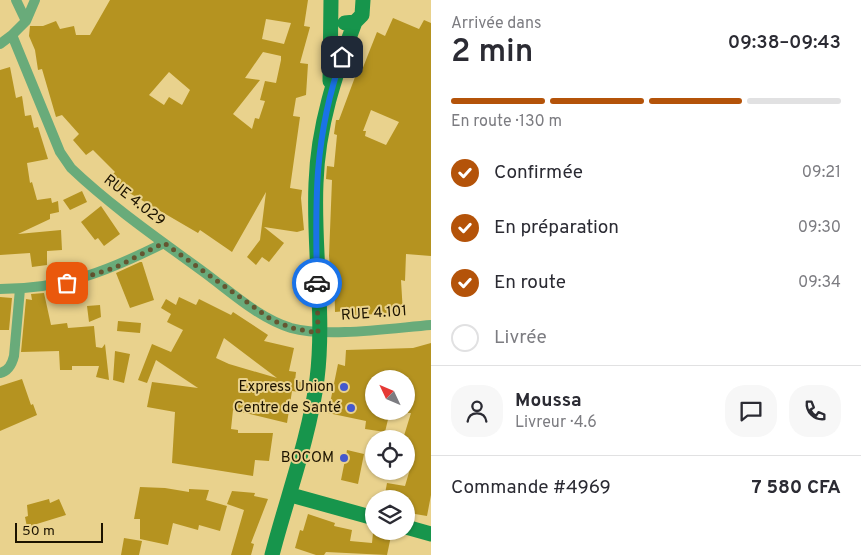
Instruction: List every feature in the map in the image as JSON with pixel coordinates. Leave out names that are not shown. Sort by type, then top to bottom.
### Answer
[{"type":"main road","points":[[331,3],[339,21],[364,8]]},
{"type":"main road","points":[[272,555],[291,495],[316,380],[318,333],[316,182],[319,146],[329,92],[331,3]]},
{"type":"main road","points":[[329,92],[364,8]]},
{"type":"main road","points":[[291,495],[365,516]]},
{"type":"main road","points":[[415,530],[431,534]]},
{"type":"street","points":[[16,0],[26,21]]},
{"type":"street","points":[[0,44],[26,21],[35,0]]},
{"type":"street","name":"RUE 4.029","points":[[12,35],[60,152],[71,168],[164,243],[272,320],[292,328],[318,333]]},
{"type":"street","points":[[0,289],[20,289],[67,283],[114,268],[164,243]]},
{"type":"street","points":[[0,373],[5,372],[14,356],[20,289]]},
{"type":"street","name":"RUE 4.101","points":[[318,333],[431,325]]},
{"type":"building","points":[[110,0],[308,0],[304,26],[310,27],[300,63],[308,64],[306,95],[296,98],[293,116],[300,117],[290,188],[302,190],[304,230],[297,232],[264,227],[284,243],[269,262],[262,257],[256,265],[247,257],[260,240],[266,192],[232,252],[200,230],[198,233],[126,191],[123,185],[116,188],[107,180],[115,172],[93,150],[86,155],[73,140],[79,134],[62,115],[56,117],[42,69],[38,70],[35,50],[29,36],[30,26],[43,26],[56,21],[60,29],[74,26],[76,35],[90,35]],"holes":[[[266,19],[291,23],[284,44],[262,39]],[[263,52],[281,56],[276,83],[265,81],[260,100],[265,101],[259,119],[255,118],[252,129],[233,114],[260,80],[245,78]],[[169,72],[190,90],[182,105],[169,97],[164,105],[149,95]]]},
{"type":"building","points":[[393,18],[419,29],[424,20],[431,23],[431,256],[406,254],[405,281],[401,280],[403,314],[390,316],[390,313],[346,316],[346,311],[335,312],[334,268],[330,268],[329,256],[332,180],[326,179],[327,166],[334,167],[337,135],[334,134],[336,120],[339,120],[358,69],[362,70],[377,32],[385,36]],"holes":[[[371,110],[399,122],[386,145],[365,136],[366,131],[363,131]]]},
{"type":"building","points":[[10,67],[16,98],[22,96],[25,116],[31,115],[34,128],[38,127],[48,159],[27,163],[30,183],[32,182],[37,200],[51,198],[52,203],[58,201],[59,212],[50,214],[50,219],[18,234],[61,230],[62,250],[47,251],[47,265],[32,267],[30,253],[0,255],[0,70]]},
{"type":"building","points":[[82,191],[87,202],[70,210],[63,200]]},
{"type":"building","points":[[101,206],[120,234],[104,246],[98,238],[95,240],[81,222]]},
{"type":"building","points":[[142,262],[154,300],[130,308],[116,273]]},
{"type":"building","points":[[44,293],[51,325],[67,323],[68,328],[94,326],[96,347],[102,348],[105,344],[109,380],[96,377],[99,366],[72,366],[72,370],[60,370],[59,351],[21,352],[26,299],[32,300],[31,294]]},
{"type":"building","points":[[0,297],[12,298],[9,330],[0,330]]},
{"type":"building","points":[[179,297],[196,305],[199,299],[231,315],[233,312],[268,335],[264,341],[294,348],[289,371],[296,372],[295,381],[302,382],[300,392],[292,391],[287,423],[233,410],[231,429],[238,430],[238,433],[273,433],[269,461],[255,460],[253,476],[172,463],[175,412],[147,407],[152,382],[198,388],[156,360],[147,383],[138,380],[152,344],[171,352],[183,330],[167,322],[171,314],[161,308],[166,299],[176,305]],"holes":[[[224,338],[277,378],[229,364],[216,358]]]},
{"type":"building","points":[[100,305],[101,317],[89,322],[87,306]]},
{"type":"building","points":[[118,321],[141,323],[140,333],[117,331]]},
{"type":"building","points":[[431,343],[431,495],[427,516],[415,514],[415,490],[386,490],[387,483],[405,486],[407,480],[415,480],[415,430],[406,430],[409,420],[415,420],[415,370],[365,370],[365,420],[388,420],[385,430],[365,429],[366,421],[328,413],[338,364],[345,366],[346,350],[413,348]]},
{"type":"building","points":[[115,351],[130,354],[124,383],[113,380]]},
{"type":"building","points":[[22,379],[31,405],[33,404],[37,415],[0,431],[0,386]]},
{"type":"building","points":[[347,450],[364,454],[358,484],[341,480]]},
{"type":"building","points":[[140,487],[165,488],[189,492],[189,489],[209,490],[206,500],[227,506],[220,531],[199,525],[198,530],[173,523],[168,545],[140,539],[140,519],[134,519]]},
{"type":"building","points":[[232,491],[255,493],[254,496],[268,499],[251,543],[254,544],[251,555],[231,555],[244,510],[227,504]]},
{"type":"building","points":[[49,499],[50,503],[59,499],[66,515],[27,527],[25,517],[28,516],[27,505]]},
{"type":"building","points":[[308,514],[335,523],[334,526],[352,530],[350,541],[372,543],[372,540],[390,540],[387,555],[326,552],[324,555],[316,555],[295,548],[300,530],[303,531]]},
{"type":"building","points":[[124,538],[142,541],[139,555],[121,555]]},
{"type":"way so far","points":[[67,283],[114,268],[164,243],[272,320],[292,328],[318,333],[317,283]]},
{"type":"place","name":"Express Union","points":[[344,387]]},
{"type":"place","name":"Centre de Santé","points":[[351,408]]},
{"type":"place","name":"BOCOM","points":[[344,458]]},
{"type":"route","points":[[317,283],[316,182],[319,146],[329,92],[342,57]]}]
